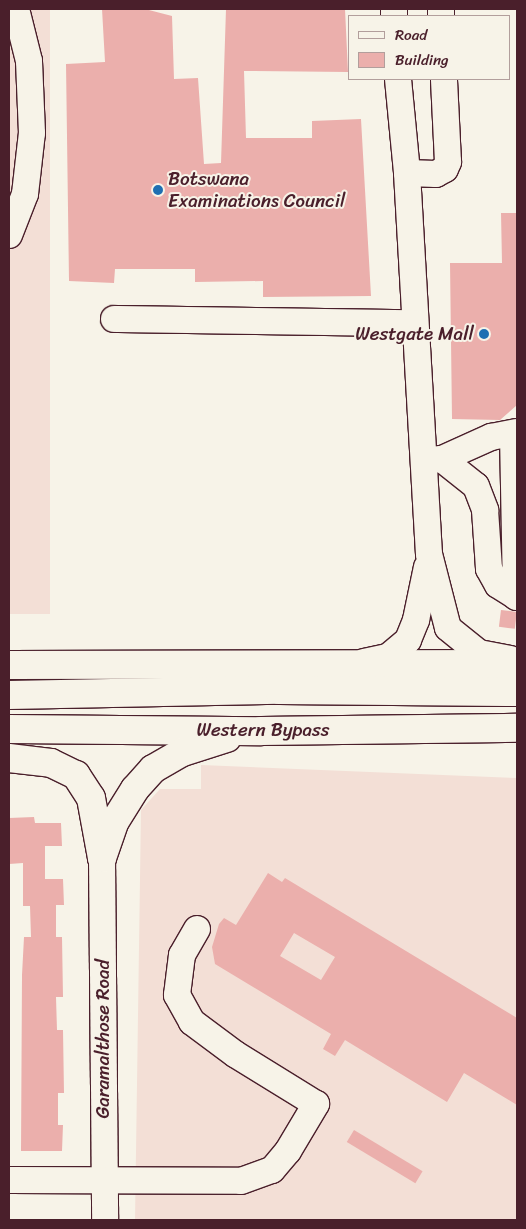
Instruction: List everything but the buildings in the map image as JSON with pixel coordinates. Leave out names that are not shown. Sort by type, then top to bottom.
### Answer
[{"type":"main road","points":[[9,664],[517,663]]},
{"type":"main road","name":"Western Bypass","points":[[9,695],[279,690],[517,692]]},
{"type":"main road","name":"Western Bypass","points":[[9,729],[261,731],[517,728]]},
{"type":"main road","points":[[102,858],[115,821],[135,789],[153,769],[211,742],[261,731]]},
{"type":"main road","points":[[9,758],[50,763],[76,775],[91,798],[102,858]]},
{"type":"street","points":[[9,235],[25,194],[32,133],[29,61],[16,9]]},
{"type":"street","points":[[354,664],[388,657],[408,640],[416,620],[429,554],[432,460],[415,323],[407,173],[398,80]]},
{"type":"street","points":[[407,173],[436,174],[445,169],[448,162],[444,80]]},
{"type":"street","points":[[114,319],[415,323]]},
{"type":"street","points":[[432,460],[491,436],[515,433],[517,597]]},
{"type":"street","points":[[432,460],[476,486],[485,510],[489,569],[498,585],[517,597]]},
{"type":"street","points":[[429,554],[448,628],[478,653],[517,663]]},
{"type":"street","name":"Garamalthose Road","points":[[102,858],[105,1220]]},
{"type":"street","points":[[9,1180],[104,1182],[241,1181],[272,1170],[288,1151],[316,1104],[235,1054],[192,1022],[177,995],[182,955],[197,929]]},
{"type":"shaded area","points":[[9,9],[50,9],[50,614],[9,614]]},
{"type":"shaded area","points":[[201,765],[517,778],[517,1220],[135,1220],[141,810],[160,789],[201,789]]},
{"type":"place","name":"Botswana Examinations Council","points":[[158,190]]},
{"type":"place","name":"Westgate Mall","points":[[484,334]]}]
